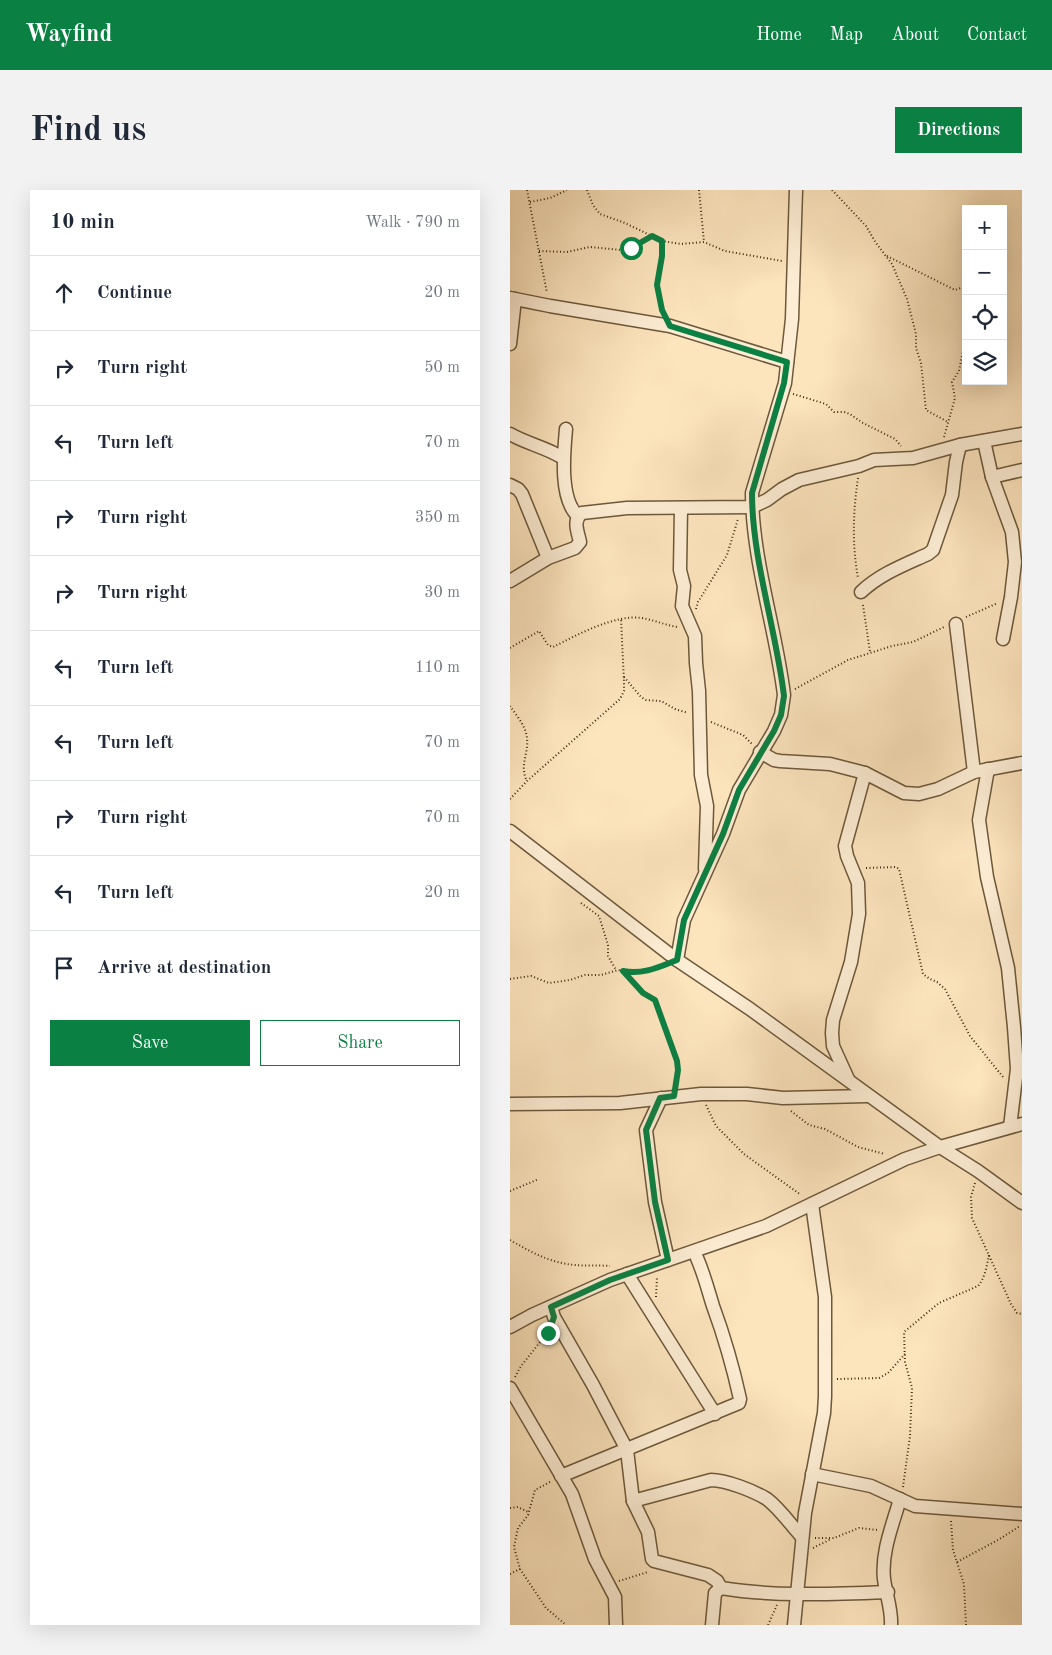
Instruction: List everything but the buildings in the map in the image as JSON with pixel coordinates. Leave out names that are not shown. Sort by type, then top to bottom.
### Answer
[{"type":"street","points":[[677,960],[684,920],[723,834],[739,790],[774,731],[781,715],[784,696],[759,553],[747,507],[782,391],[787,362],[792,319],[795,262],[796,190]]},
{"type":"street","points":[[510,344],[512,298],[670,326],[787,362]]},
{"type":"street","points":[[566,428],[563,458],[568,500],[572,511],[578,516]]},
{"type":"street","points":[[510,434],[521,441],[551,450],[563,458]]},
{"type":"street","points":[[510,581],[548,558],[575,548],[580,542],[576,520],[582,513],[627,508],[747,507],[768,500],[782,489],[799,480],[859,466],[874,460],[883,458],[913,458],[941,449],[1022,434]]},
{"type":"street","points":[[984,441],[992,477],[1012,532],[1015,562],[1003,639]]},
{"type":"street","points":[[861,592],[888,572],[928,554],[936,546],[952,495],[960,445]]},
{"type":"street","points":[[992,477],[1022,470]]},
{"type":"street","points":[[510,486],[518,489],[522,494],[548,558]]},
{"type":"street","points":[[681,508],[680,570],[684,586],[682,606],[694,629],[701,775],[707,806],[705,838],[706,872]]},
{"type":"street","points":[[956,624],[974,772]]},
{"type":"street","points":[[760,752],[774,760],[830,764],[865,773],[904,793],[919,794],[938,789],[974,772],[1022,763]]},
{"type":"street","points":[[510,1327],[553,1312],[610,1280],[766,1226],[905,1159],[1016,1125],[1015,1089],[1020,1067],[1008,968],[987,877],[979,820],[988,769]]},
{"type":"street","points":[[849,1081],[833,1046],[832,1020],[852,962],[860,914],[859,889],[845,846],[865,773]]},
{"type":"street","points":[[510,831],[550,860],[677,960],[750,1009],[868,1096],[1022,1203]]},
{"type":"street","points":[[510,1104],[620,1103],[702,1094],[747,1094],[783,1098],[868,1096]]},
{"type":"street","points":[[660,1098],[646,1130],[655,1202],[668,1260]]},
{"type":"street","points":[[794,1625],[802,1537],[824,1413],[825,1298],[812,1204]]},
{"type":"street","points":[[561,1476],[739,1403],[740,1399],[720,1323],[704,1273],[697,1258]]},
{"type":"street","points":[[627,1274],[715,1414]]},
{"type":"street","points":[[553,1312],[627,1450],[633,1501],[648,1532],[652,1559],[708,1575],[717,1581],[721,1588]]},
{"type":"street","points":[[511,1390],[572,1494],[591,1550],[615,1597],[616,1625]]},
{"type":"street","points":[[812,1474],[871,1486],[915,1506],[1022,1514]]},
{"type":"street","points":[[633,1501],[711,1480],[728,1482],[766,1499],[802,1537]]},
{"type":"street","points":[[891,1625],[892,1614],[884,1578],[885,1554],[900,1499]]},
{"type":"street","points":[[721,1588],[753,1593],[783,1594],[888,1592]]},
{"type":"street","points":[[712,1625],[716,1593],[721,1588]]},
{"type":"path","points":[[527,190],[550,306]]},
{"type":"path","points":[[530,202],[550,198],[567,190]]},
{"type":"path","points":[[587,190],[593,205],[600,214],[625,223],[662,241],[681,244],[704,242],[725,251],[772,260],[795,262]]},
{"type":"path","points":[[699,190],[704,242]]},
{"type":"path","points":[[832,190],[866,226],[892,264],[907,299],[916,334],[916,348],[922,363],[926,410],[948,422]]},
{"type":"path","points":[[539,251],[567,252],[590,247],[622,250],[636,246],[652,236]]},
{"type":"path","points":[[662,241],[662,256],[657,285],[662,310],[670,326]]},
{"type":"path","points":[[885,255],[955,290],[962,287]]},
{"type":"path","points":[[941,449],[955,398],[952,382],[959,371],[965,340]]},
{"type":"path","points":[[782,391],[826,404],[834,412],[850,414],[863,423],[895,439],[913,458]]},
{"type":"path","points":[[859,466],[854,518],[854,553],[870,652]]},
{"type":"path","points":[[510,648],[539,631],[548,645],[553,646],[620,619],[640,618],[665,625],[694,629],[698,602],[727,555],[747,507]]},
{"type":"path","points":[[784,696],[848,660],[892,646],[914,642],[940,628],[956,624],[972,614],[1011,597]]},
{"type":"path","points":[[510,799],[527,781],[620,699],[624,691],[624,677],[620,619]]},
{"type":"path","points":[[624,677],[641,697],[646,700],[655,699],[674,710],[699,716],[743,735],[760,752]]},
{"type":"path","points":[[510,706],[527,735],[528,742],[523,769],[527,781]]},
{"type":"path","points":[[853,868],[896,867],[899,869],[923,974],[945,989],[970,1036],[1015,1089]]},
{"type":"path","points":[[576,898],[598,916],[608,946],[608,956],[616,970]]},
{"type":"path","points":[[510,979],[531,976],[549,983],[570,980],[585,975],[601,975],[616,970],[631,973],[646,972],[677,960]]},
{"type":"path","points":[[623,971],[643,993],[655,1000],[677,1061],[678,1070],[674,1096]]},
{"type":"path","points":[[702,1094],[716,1126],[744,1154],[812,1204]]},
{"type":"path","points":[[783,1098],[790,1109],[809,1125],[825,1129],[858,1147],[905,1159]]},
{"type":"path","points":[[978,1171],[971,1197],[972,1218],[1013,1308],[1017,1313],[1022,1314]]},
{"type":"path","points":[[510,1191],[539,1179]]},
{"type":"path","points":[[510,1240],[536,1255],[556,1262],[575,1265],[596,1264],[614,1266]]},
{"type":"path","points":[[900,1499],[910,1436],[912,1388],[905,1362],[904,1336],[908,1327],[939,1303],[978,1286],[987,1267],[989,1255]]},
{"type":"path","points":[[655,1319],[655,1285],[659,1273]]},
{"type":"path","points":[[511,1390],[516,1374],[521,1366],[548,1333],[553,1312]]},
{"type":"path","points":[[825,1380],[879,1378],[888,1373],[905,1354]]},
{"type":"path","points":[[561,1476],[535,1490],[528,1515],[518,1528],[514,1547],[520,1569],[546,1608],[566,1625]]},
{"type":"path","points":[[510,1508],[518,1507],[528,1512]]},
{"type":"path","points":[[950,1509],[953,1550],[964,1584],[966,1625]]},
{"type":"path","points":[[956,1563],[1022,1525]]},
{"type":"path","points":[[800,1561],[816,1545],[859,1528],[875,1528],[890,1534]]},
{"type":"path","points":[[802,1537],[834,1538]]},
{"type":"path","points":[[602,1572],[611,1580],[616,1581],[669,1564]]},
{"type":"path","points":[[510,1574],[520,1569]]},
{"type":"path","points":[[768,1625],[783,1594]]},
{"type":"route","points":[[548,1333],[554,1317],[551,1307],[610,1280],[668,1260],[655,1202],[646,1130],[660,1098],[674,1096],[678,1070],[677,1061],[659,1016],[655,1000],[643,993],[623,971],[631,973],[646,972],[677,960],[684,920],[723,834],[739,790],[774,731],[781,715],[784,696],[782,675],[759,553],[752,507],[752,493],[784,383],[787,362],[670,326],[660,305],[657,285],[662,256],[662,241],[652,236],[631,248]]}]
